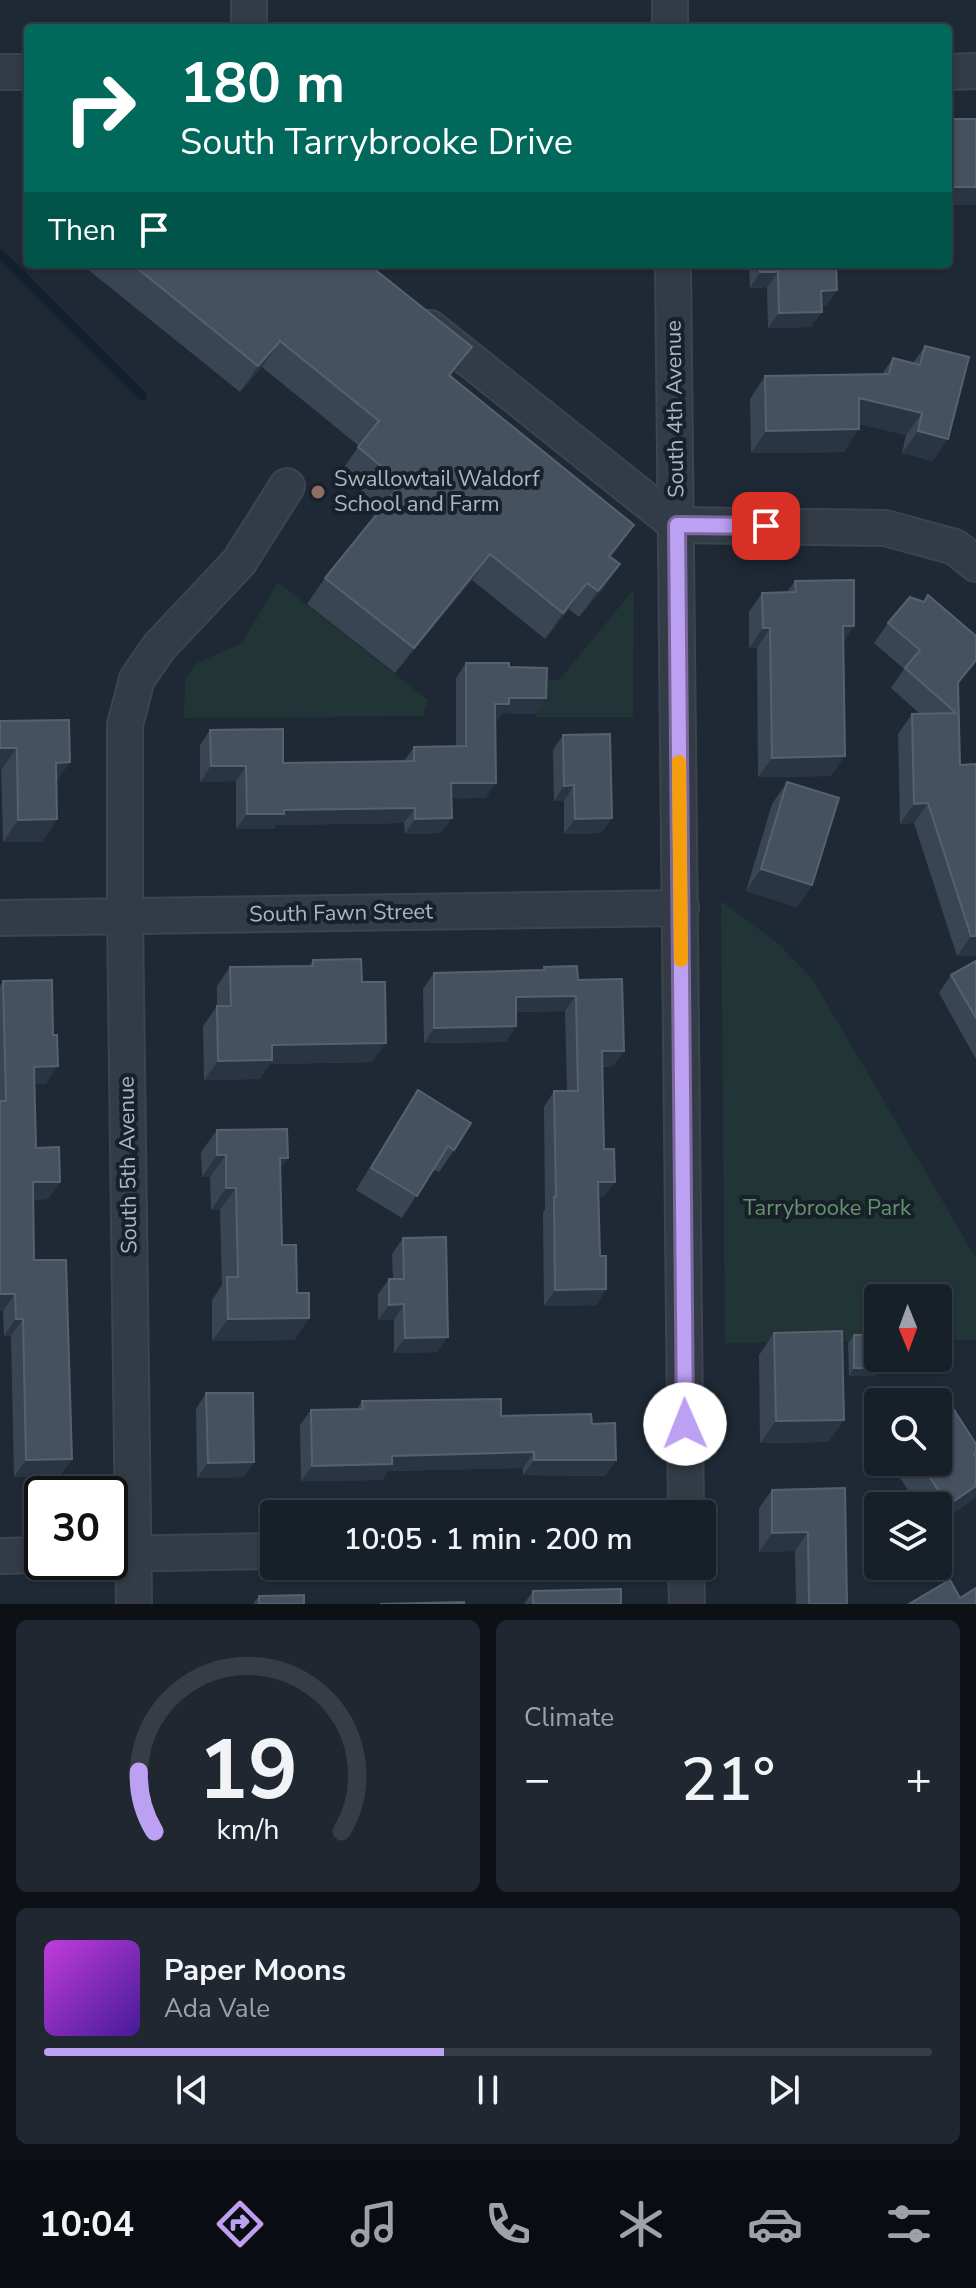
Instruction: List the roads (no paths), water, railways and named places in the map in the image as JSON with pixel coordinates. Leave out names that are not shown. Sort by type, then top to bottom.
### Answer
[{"type":"street","points":[[249,0],[249,24]]},
{"type":"street","points":[[670,0],[670,24]]},
{"type":"street","points":[[952,72],[976,71]]},
{"type":"street","points":[[0,72],[24,72]]},
{"type":"street","name":"South 4th Avenue","points":[[673,268],[686,1500]]},
{"type":"street","points":[[410,312],[677,525],[885,528],[955,547],[976,564]]},
{"type":"street","name":"South 5th Avenue","points":[[122,1476],[125,725],[137,679],[159,647],[239,562],[287,486]]},
{"type":"street","name":"South Fawn Street","points":[[0,918],[681,908]]},
{"type":"street","points":[[128,1553],[260,1551]]},
{"type":"street","points":[[0,1556],[24,1555]]},
{"type":"street","name":"South 5th Avenue","points":[[128,1578],[134,1604]]},
{"type":"street","points":[[686,1580],[687,1604]]},
{"type":"waterway","points":[[0,254],[142,396]]},
{"type":"place","name":"Swallowtail Waldorf School and Farm","points":[[318,492]]},
{"type":"park label","name":"Tarrybrooke Park","points":[[827,1208]]}]
